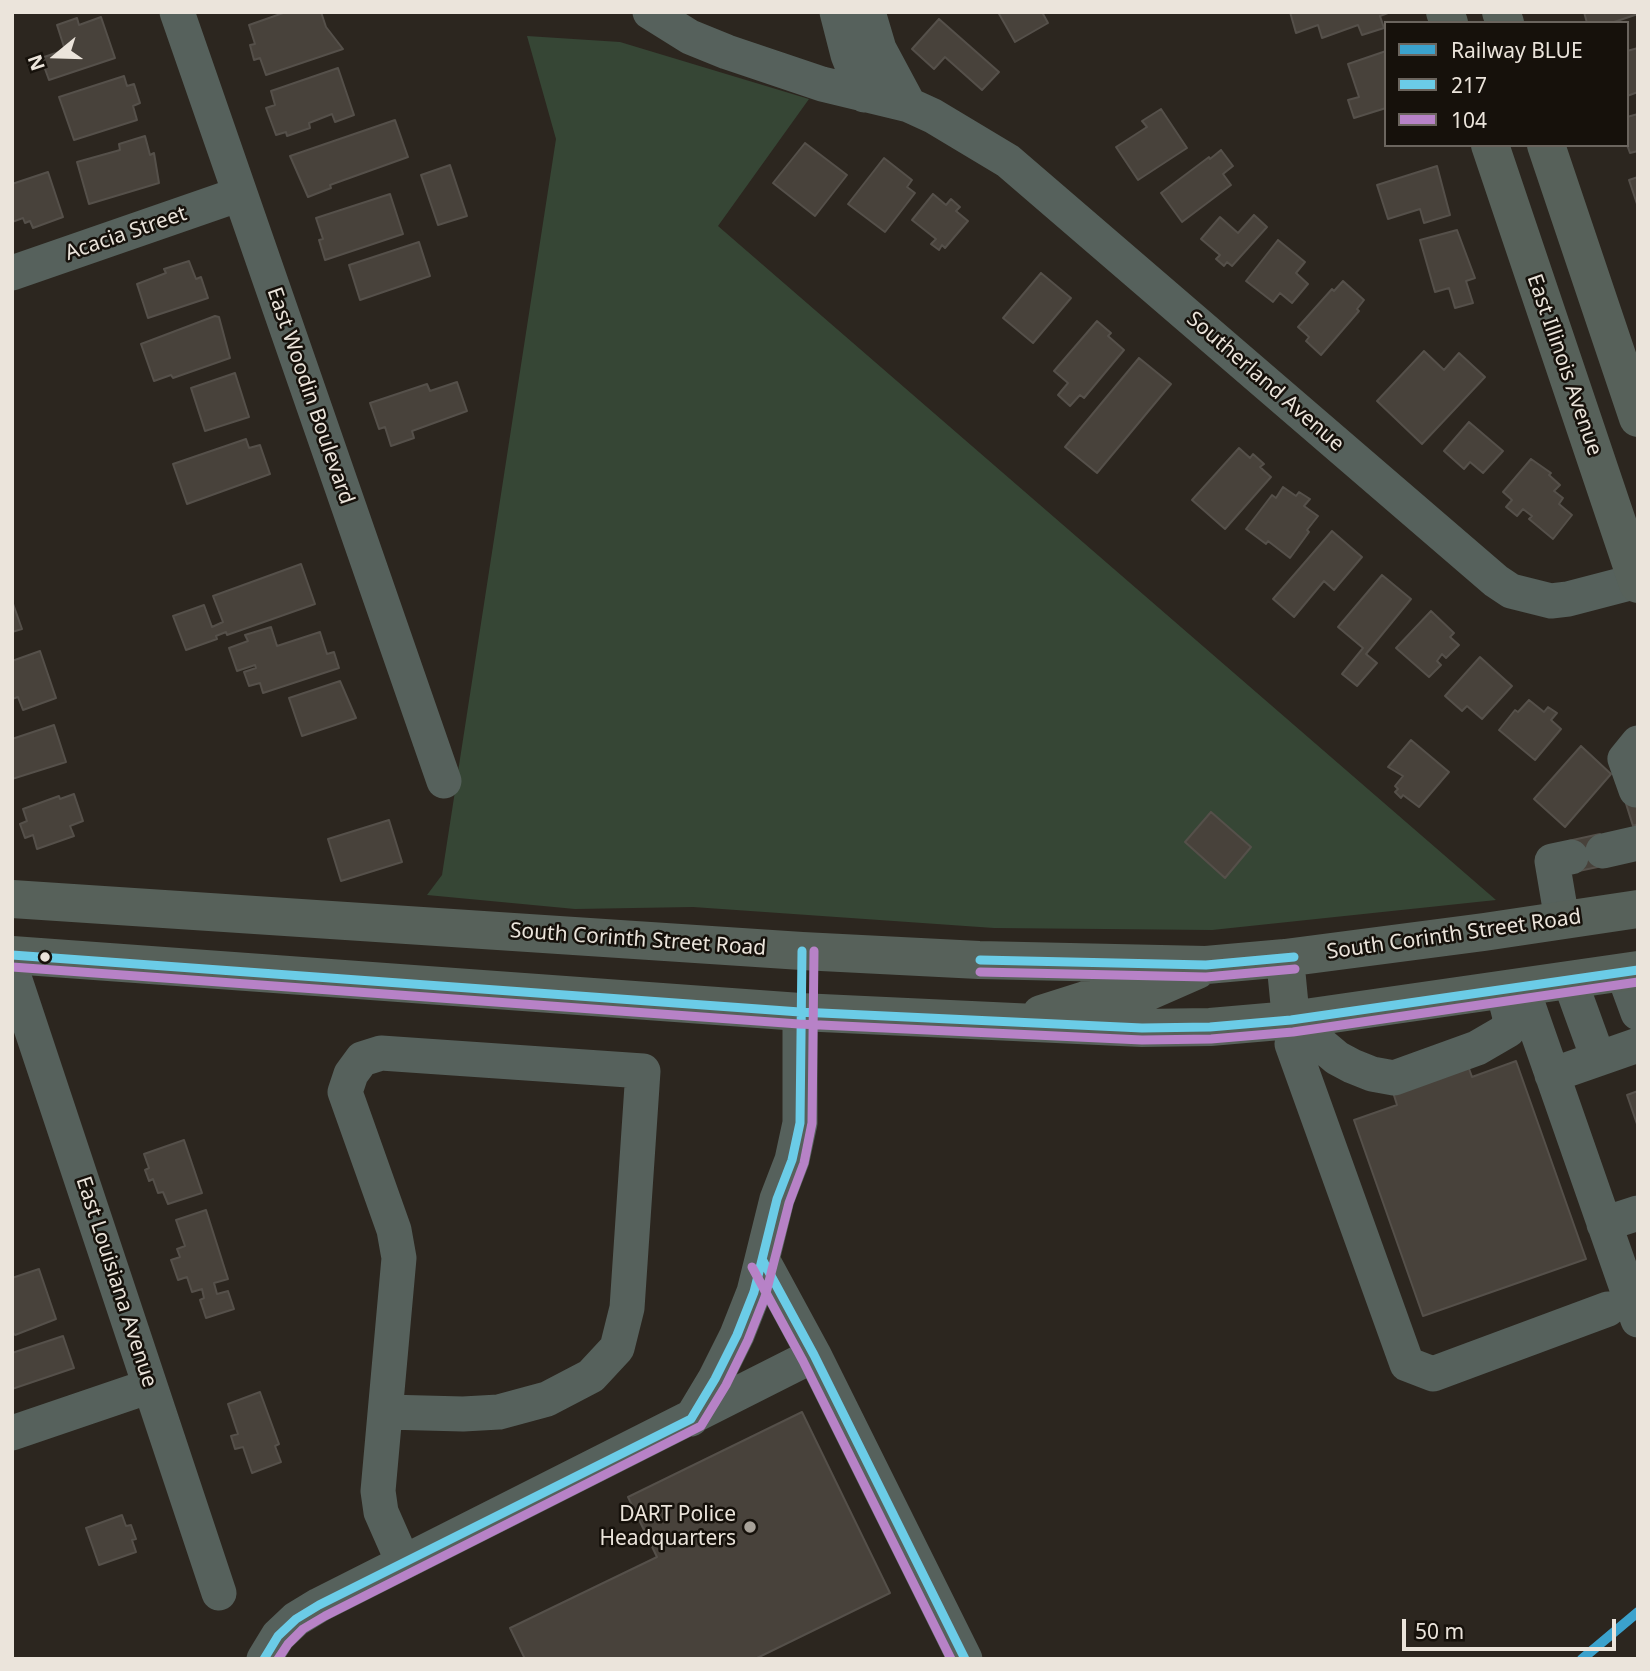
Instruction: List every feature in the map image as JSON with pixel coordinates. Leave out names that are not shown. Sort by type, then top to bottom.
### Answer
[{"type":"main road","name":"East Illinois Avenue","points":[[1491,147],[1637,582]]},
{"type":"main road","points":[[1547,147],[1638,418]]},
{"type":"main road","points":[[1555,338],[1604,318]]},
{"type":"main road","name":"South Corinth Street Road","points":[[12,899],[803,951],[979,960],[1206,965],[1285,958],[1638,909]]},
{"type":"main road","points":[[800,1012],[803,951]]},
{"type":"main road","points":[[12,955],[800,1012],[1142,1028],[1210,1027],[1300,1035],[1512,989],[1631,971]]},
{"type":"main road","points":[[1285,958],[1300,1035]]},
{"type":"main road","points":[[1020,1021],[1101,995],[1140,995],[1206,965]]},
{"type":"street","name":"East Woodin Boulevard","points":[[177,12],[444,780]]},
{"type":"street","name":"Southerland Avenue","points":[[650,12],[690,37],[727,52],[822,84],[909,105],[933,116],[1008,161],[1496,581],[1511,591],[1551,601],[1637,582]]},
{"type":"street","points":[[837,12],[848,55],[864,95]]},
{"type":"street","points":[[868,12],[879,49],[909,105]]},
{"type":"street","name":"Acacia Street","points":[[12,273],[240,194]]},
{"type":"street","points":[[1636,790],[1625,759],[1638,743]]},
{"type":"street","points":[[1562,920],[1552,861],[1617,851]]},
{"type":"street","name":"East Louisiana Avenue","points":[[12,971],[219,1593]]},
{"type":"street","points":[[1631,971],[1638,1013]]},
{"type":"street","points":[[1570,981],[1598,1058]]},
{"type":"street","points":[[1300,1035],[1352,1066],[1372,1074],[1394,1078],[1477,1048],[1508,1030],[1512,989]]},
{"type":"street","points":[[1300,1035],[1406,1364],[1433,1374],[1623,1314],[1604,1224],[1552,1075],[1512,989]]},
{"type":"street","points":[[691,1419],[737,1335],[763,1261],[777,1199],[792,1160],[800,1124],[800,1012]]},
{"type":"street","points":[[1552,1075],[1638,1045]]},
{"type":"street","points":[[386,1412],[463,1415],[499,1412],[547,1399],[591,1376],[617,1348],[626,1308],[643,1071],[381,1053],[362,1059],[351,1074],[345,1092],[394,1230],[399,1258],[378,1491],[381,1512],[403,1562]]},
{"type":"street","points":[[1604,1224],[1638,1213]]},
{"type":"street","points":[[763,1261],[814,1355],[965,1659]]},
{"type":"street","points":[[264,1659],[278,1636],[296,1619],[403,1562],[814,1355]]},
{"type":"street","points":[[12,1433],[150,1386]]},
{"type":"green space","points":[[527,36],[620,42],[809,99],[718,226],[1496,900],[1212,930],[994,928],[693,907],[575,909],[427,895],[442,875],[556,139]]},
{"type":"building","points":[[286,12],[321,12],[326,27],[343,49],[266,75],[260,58],[254,60],[250,45],[255,44],[249,25]]},
{"type":"building","points":[[998,12],[1042,12],[1048,23],[1015,42]]},
{"type":"building","points":[[1290,12],[1388,13],[1380,16],[1384,28],[1362,35],[1358,25],[1322,38],[1318,25],[1296,33]]},
{"type":"building","points":[[1584,12],[1638,12],[1617,21],[1586,21]]},
{"type":"building","points":[[101,17],[115,58],[49,80],[41,58],[65,50],[57,25],[77,18],[79,25]]},
{"type":"building","points":[[939,19],[999,72],[982,90],[945,57],[934,69],[912,49]]},
{"type":"building","points":[[1638,48],[1638,92],[1629,95],[1629,50]]},
{"type":"building","points":[[1384,52],[1384,109],[1354,118],[1348,100],[1359,97],[1348,64]]},
{"type":"building","points":[[338,68],[354,115],[335,122],[332,114],[309,123],[310,128],[287,136],[286,132],[276,135],[266,108],[275,105],[271,91]]},
{"type":"building","points":[[124,76],[127,86],[134,84],[140,103],[133,106],[137,120],[74,140],[59,97]]},
{"type":"building","points":[[1161,109],[1187,148],[1138,180],[1116,147],[1147,127],[1142,121]]},
{"type":"building","points":[[1638,114],[1638,151],[1630,153],[1628,147],[1629,116]]},
{"type":"building","points":[[395,120],[408,157],[330,185],[331,188],[308,197],[290,156]]},
{"type":"building","points":[[145,136],[150,155],[154,153],[159,183],[89,204],[77,162],[120,150],[119,144]]},
{"type":"building","points":[[805,143],[847,175],[815,216],[773,183]]},
{"type":"building","points":[[1221,150],[1233,166],[1223,174],[1231,185],[1182,222],[1161,193]]},
{"type":"building","points":[[884,158],[912,180],[907,187],[915,193],[885,232],[848,204]]},
{"type":"building","points":[[450,165],[467,216],[438,225],[421,175]]},
{"type":"building","points":[[1437,166],[1450,215],[1424,223],[1420,209],[1388,219],[1377,185]]},
{"type":"building","points":[[48,172],[63,217],[33,228],[30,221],[25,223],[23,218],[12,222],[12,184]]},
{"type":"building","points":[[1638,177],[1638,207],[1629,180]]},
{"type":"building","points":[[390,194],[403,234],[325,260],[319,240],[323,239],[316,218]]},
{"type":"building","points":[[933,194],[946,205],[951,199],[960,207],[956,211],[968,221],[945,248],[942,245],[939,250],[931,244],[936,239],[912,220]]},
{"type":"building","points":[[1254,215],[1267,227],[1232,266],[1227,262],[1224,266],[1216,259],[1220,255],[1201,239],[1220,217],[1238,233]]},
{"type":"building","points":[[1457,230],[1475,278],[1466,281],[1473,303],[1455,308],[1449,288],[1435,292],[1420,240]]},
{"type":"building","points":[[1278,240],[1305,262],[1296,273],[1308,284],[1292,303],[1280,293],[1273,302],[1246,281]]},
{"type":"building","points":[[419,242],[430,276],[360,300],[349,265]]},
{"type":"building","points":[[189,261],[196,279],[201,277],[208,298],[148,318],[137,284],[166,273],[164,269]]},
{"type":"building","points":[[1041,273],[1071,298],[1033,343],[1003,318]]},
{"type":"building","points":[[1343,281],[1364,300],[1357,309],[1359,311],[1321,355],[1306,341],[1309,337],[1298,327],[1332,289],[1334,291]]},
{"type":"building","points":[[215,316],[219,317],[230,358],[173,378],[171,375],[154,381],[141,344]]},
{"type":"building","points":[[1097,321],[1111,333],[1108,336],[1124,350],[1084,398],[1080,395],[1070,406],[1058,395],[1068,383],[1054,371]]},
{"type":"building","points":[[1424,351],[1444,370],[1459,353],[1485,377],[1422,444],[1377,401]]},
{"type":"building","points":[[1139,358],[1171,384],[1097,473],[1065,447]]},
{"type":"building","points":[[235,373],[249,417],[205,431],[191,388]]},
{"type":"building","points":[[457,382],[467,411],[412,431],[414,438],[391,446],[385,427],[379,429],[370,403],[427,384],[430,391]]},
{"type":"building","points":[[1469,422],[1503,451],[1483,473],[1470,462],[1464,469],[1444,451]]},
{"type":"building","points":[[246,439],[249,448],[260,445],[270,474],[187,504],[173,464]]},
{"type":"building","points":[[1239,448],[1250,458],[1253,454],[1264,464],[1260,467],[1271,477],[1225,529],[1192,500]]},
{"type":"building","points":[[1531,459],[1551,473],[1549,475],[1560,485],[1554,491],[1563,498],[1559,504],[1572,515],[1553,539],[1529,519],[1532,516],[1523,509],[1517,516],[1506,507],[1512,500],[1503,492]]},
{"type":"building","points":[[1283,487],[1296,496],[1299,492],[1310,499],[1304,506],[1318,516],[1290,558],[1246,529],[1272,495],[1276,498]]},
{"type":"building","points":[[1332,531],[1362,557],[1334,590],[1324,581],[1294,617],[1273,599]]},
{"type":"building","points":[[301,564],[315,604],[227,635],[226,632],[216,636],[217,639],[186,650],[173,616],[204,605],[212,627],[223,622],[213,596]]},
{"type":"building","points":[[1382,575],[1411,599],[1366,654],[1377,663],[1357,686],[1342,674],[1363,648],[1338,627]]},
{"type":"building","points":[[12,601],[22,629],[12,632]]},
{"type":"building","points":[[1431,611],[1454,633],[1450,637],[1459,645],[1446,658],[1442,654],[1437,661],[1441,665],[1429,677],[1396,648]]},
{"type":"building","points":[[271,627],[277,646],[320,632],[327,654],[334,652],[339,668],[263,693],[260,683],[249,686],[244,672],[256,668],[255,665],[237,671],[229,648],[248,641],[245,635]]},
{"type":"building","points":[[40,651],[56,698],[23,710],[18,697],[12,699],[12,661]]},
{"type":"building","points":[[1480,657],[1512,686],[1482,719],[1467,706],[1462,711],[1445,696]]},
{"type":"building","points":[[340,681],[356,718],[302,736],[289,698]]},
{"type":"building","points":[[1529,700],[1544,712],[1548,707],[1557,713],[1551,720],[1561,729],[1535,760],[1499,730],[1515,710],[1518,712]]},
{"type":"building","points":[[54,725],[66,762],[12,779],[12,739]]},
{"type":"building","points":[[1411,740],[1449,772],[1419,807],[1395,792],[1398,789],[1395,786],[1403,776],[1388,767]]},
{"type":"building","points":[[1581,746],[1611,774],[1565,827],[1534,799]]},
{"type":"building","points":[[1638,790],[1638,824],[1633,826],[1623,794]]},
{"type":"building","points":[[74,794],[83,821],[70,826],[74,836],[37,849],[33,835],[25,838],[20,824],[27,821],[23,809],[59,796],[60,799]]},
{"type":"building","points":[[1211,812],[1251,847],[1225,878],[1185,842]]},
{"type":"building","points":[[389,820],[402,862],[341,881],[328,839]]},
{"type":"building","points":[[1600,834],[1607,865],[1574,872],[1568,841]]},
{"type":"building","points":[[1516,1061],[1586,1259],[1423,1316],[1354,1120],[1397,1105],[1392,1089],[1467,1063],[1472,1077]]},
{"type":"building","points":[[1638,1091],[1638,1127],[1627,1095]]},
{"type":"building","points":[[184,1140],[202,1193],[168,1204],[163,1192],[158,1193],[153,1179],[149,1181],[145,1170],[149,1168],[144,1154]]},
{"type":"building","points":[[206,1210],[228,1279],[214,1283],[217,1294],[228,1291],[234,1309],[206,1318],[200,1300],[204,1298],[202,1289],[192,1292],[187,1277],[178,1280],[171,1260],[180,1257],[177,1249],[185,1246],[176,1220]]},
{"type":"building","points":[[39,1269],[56,1319],[15,1335],[12,1331],[12,1278]]},
{"type":"building","points":[[63,1336],[74,1368],[12,1389],[12,1353]]},
{"type":"building","points":[[260,1392],[279,1444],[275,1446],[281,1462],[252,1473],[243,1447],[235,1449],[231,1436],[238,1434],[228,1404]]},
{"type":"building","name":"DART Police Headquarters","points":[[802,1412],[890,1593],[755,1659],[525,1659],[510,1628],[657,1557],[628,1497]]},
{"type":"building","points":[[122,1515],[126,1526],[131,1525],[136,1539],[132,1540],[136,1552],[99,1565],[86,1528]]},
{"type":"rail line","name":"BLUE","points":[[1582,1659],[1638,1612]]},
{"type":"transit line","name":"217","points":[[264,1659],[278,1636],[296,1619],[319,1605],[691,1419],[737,1335],[754,1292],[777,1199],[792,1160],[800,1123],[802,951]]},
{"type":"transit line","name":"104","points":[[278,1659],[303,1629],[325,1616],[701,1426],[726,1385],[765,1297],[789,1203],[804,1163],[812,1123],[814,951]]},
{"type":"transit line","name":"217","points":[[12,955],[800,1012],[1142,1028],[1210,1027],[1291,1020],[1638,970]]},
{"type":"transit line","name":"217","points":[[980,960],[1206,965],[1294,957]]},
{"type":"transit line","name":"104","points":[[12,967],[799,1024],[1142,1040],[1211,1039],[1293,1032],[1638,982]]},
{"type":"transit line","name":"104","points":[[980,972],[1206,977],[1295,969]]},
{"type":"transit line","name":"217","points":[[763,1261],[814,1355],[965,1659]]},
{"type":"transit line","name":"104","points":[[752,1267],[803,1361],[951,1659]]},
{"type":"place","name":"DART Police Headquarters","points":[[750,1527]]}]
